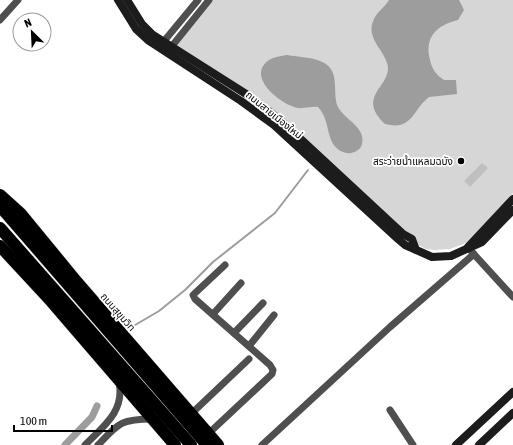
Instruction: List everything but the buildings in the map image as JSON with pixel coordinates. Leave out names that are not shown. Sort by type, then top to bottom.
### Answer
[{"type":"highway","name":"ถนนสุขุมวิท","points":[[0,195],[22,214],[76,281],[191,414],[212,441]]},
{"type":"highway","name":"ถนนสุขุมวิท","points":[[0,206],[212,441]]},
{"type":"highway","points":[[0,228],[191,445]]},
{"type":"highway","points":[[0,246],[51,301],[175,445]]},
{"type":"street","points":[[0,20],[18,0]]},
{"type":"street","name":"ถนนสายเมืองใหม่","points":[[118,0],[136,29],[248,101],[279,119],[367,206],[412,240],[416,250],[432,257],[451,256],[482,242],[513,210]]},
{"type":"street","name":"ถนนสายเมืองใหม่","points":[[127,0],[142,24],[161,45]]},
{"type":"street","points":[[161,45],[198,0]]},
{"type":"street","points":[[169,50],[209,0]]},
{"type":"street","name":"ถนนสายเมืองใหม่","points":[[468,248],[477,236],[513,199]]},
{"type":"street","points":[[468,248],[513,297]]},
{"type":"street","points":[[262,445],[390,327],[474,254]]},
{"type":"street","points":[[212,441],[272,374],[273,370],[270,365],[193,295],[225,265]]},
{"type":"street","points":[[213,314],[241,283]]},
{"type":"street","points":[[234,333],[263,303]]},
{"type":"street","points":[[248,346],[274,315]]},
{"type":"street","points":[[191,414],[248,359]]},
{"type":"street","points":[[85,445],[106,424],[116,410],[120,400],[118,379]]},
{"type":"street","points":[[456,445],[513,392]]},
{"type":"street","points":[[390,410],[413,445]]},
{"type":"street","points":[[479,445],[513,413]]},
{"type":"street","points":[[98,445],[116,426],[126,421],[134,419],[152,419]]},
{"type":"shaded area","points":[[210,0],[513,0],[513,193],[466,243],[450,249],[434,250],[426,249],[418,245],[404,230],[284,119],[172,47]]},
{"type":"shaded area","points":[[389,0],[459,0],[464,10],[458,20],[444,25],[434,33],[429,45],[430,60],[433,69],[444,80],[456,80],[457,94],[429,97],[423,102],[407,122],[401,125],[385,124],[377,115],[374,107],[376,93],[387,75],[388,68],[387,62],[374,39],[372,26],[375,16]]},
{"type":"shaded area","points":[[287,55],[317,60],[326,64],[330,68],[333,73],[336,102],[338,107],[361,133],[362,144],[358,150],[353,153],[347,153],[339,150],[335,146],[330,136],[325,118],[318,107],[294,107],[280,100],[267,88],[261,73],[263,66],[271,59]]},
{"type":"waterway","points":[[130,328],[159,311],[185,290],[213,262],[275,213],[308,170]]},
{"type":"waterway","points":[[65,445],[92,417],[97,406]]},
{"type":"place","name":"สระว่ายน้ำแหลมฉบัง","points":[[461,161]]}]
